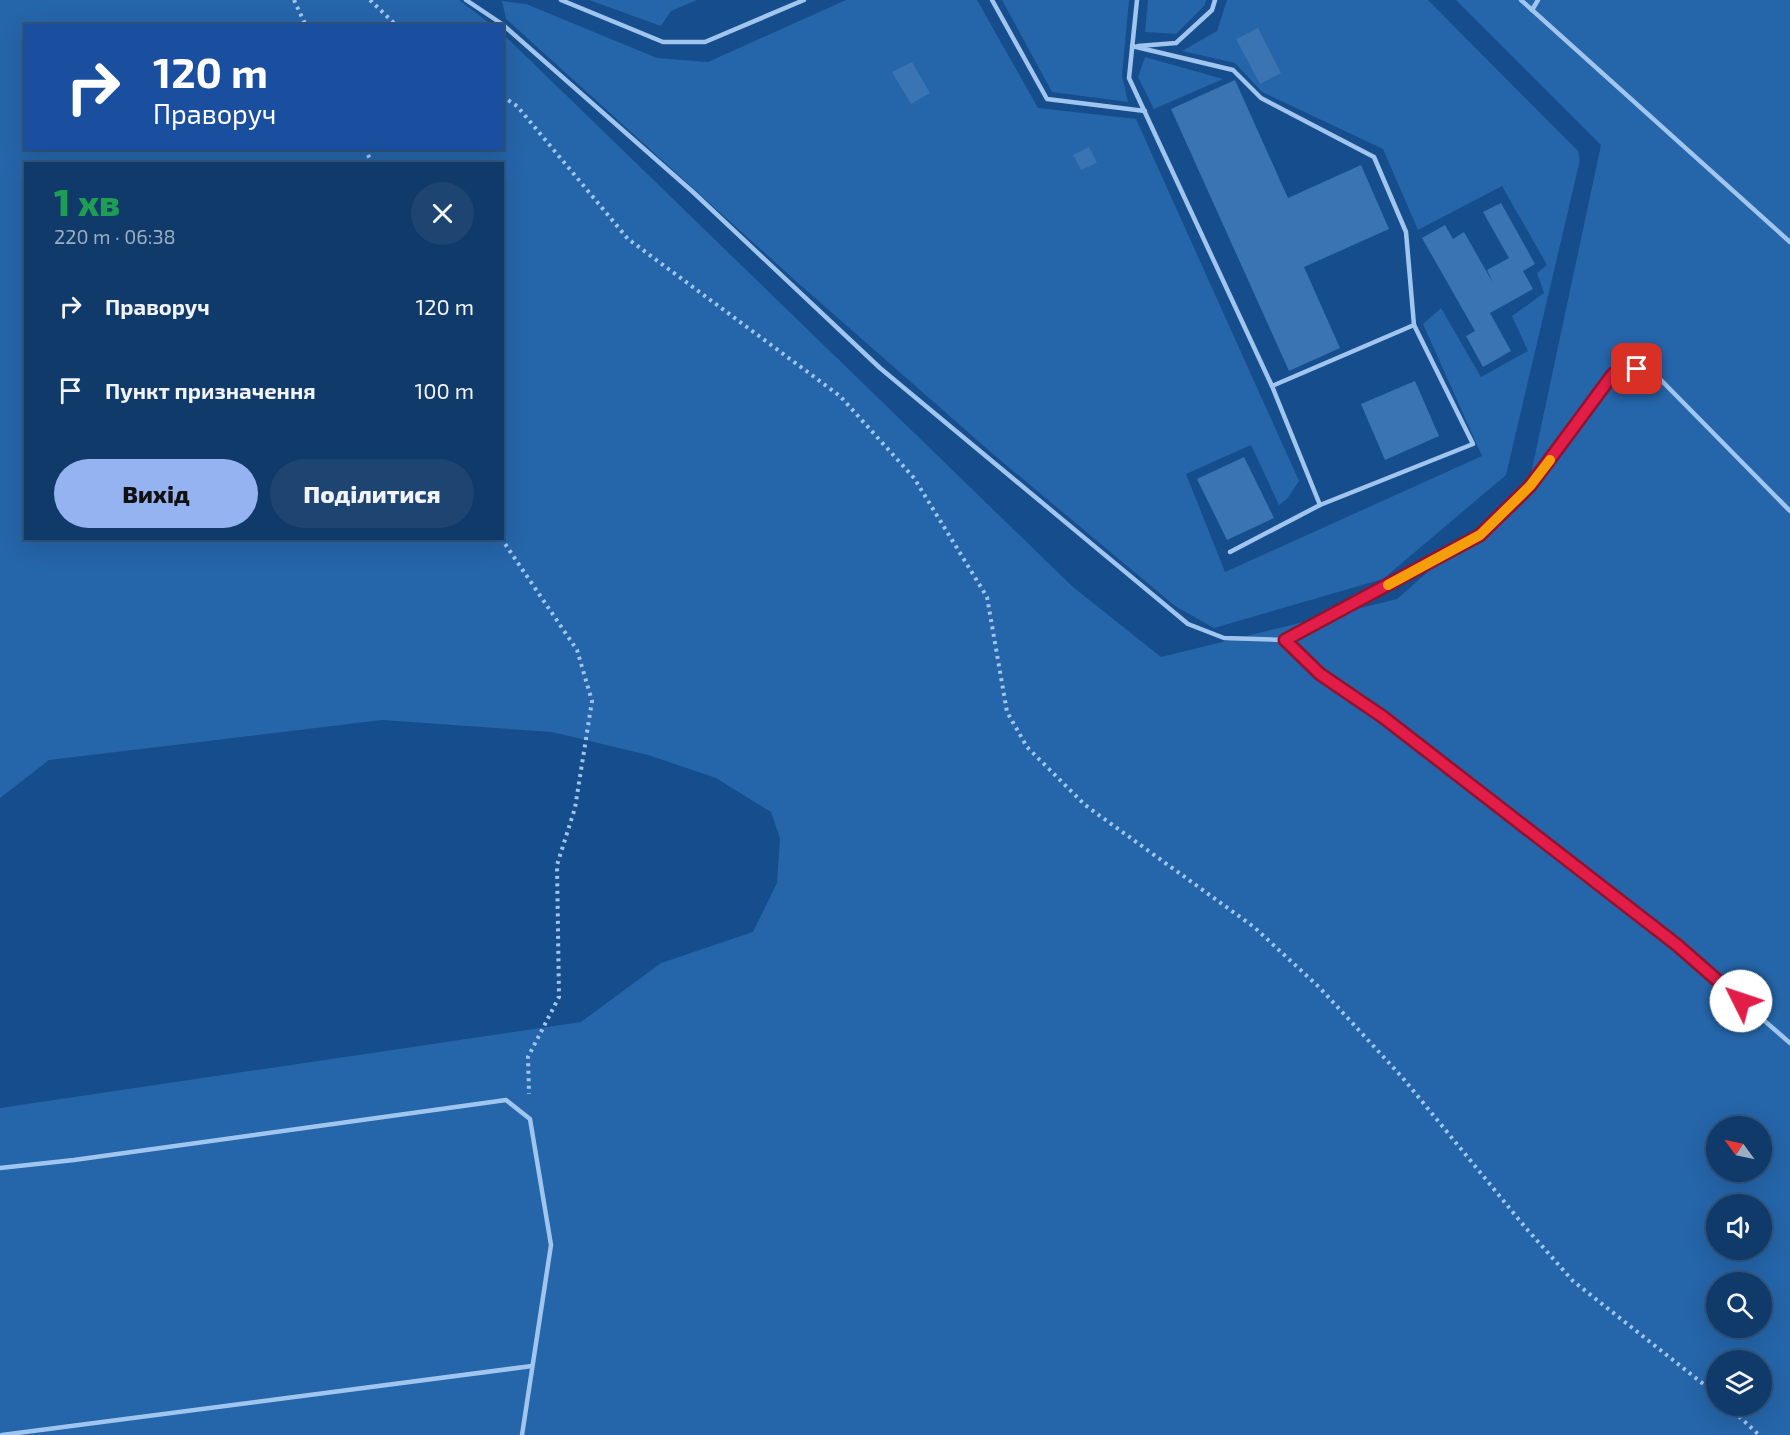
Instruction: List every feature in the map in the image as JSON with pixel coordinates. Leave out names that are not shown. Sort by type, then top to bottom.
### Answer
[{"type":"lane","points":[[466,0],[502,24]]},
{"type":"lane","points":[[561,0],[663,42],[705,42],[804,0]]},
{"type":"lane","points":[[992,0],[1047,99],[1145,111]]},
{"type":"lane","points":[[1137,0],[1129,78],[1272,386],[1320,505]]},
{"type":"lane","points":[[1132,46],[1176,43],[1212,10],[1215,0]]},
{"type":"lane","points":[[1521,0],[1790,242]]},
{"type":"lane","points":[[1532,10],[1538,0]]},
{"type":"lane","points":[[504,26],[693,192],[880,368],[1188,624],[1224,638],[1285,640],[1480,535],[1530,486],[1613,374],[1637,369],[1659,378],[1790,511]]},
{"type":"lane","points":[[1132,46],[1233,70],[1261,98],[1374,157],[1406,232],[1414,325],[1473,444],[1320,505],[1230,552]]},
{"type":"lane","points":[[1272,386],[1414,325]]},
{"type":"lane","points":[[1285,640],[1320,674],[1383,717],[1677,945],[1790,1043]]},
{"type":"lane","points":[[0,1168],[97,1157],[506,1100],[530,1119],[551,1245],[522,1435]]},
{"type":"lane","points":[[2,1435],[532,1366]]},
{"type":"path","points":[[294,0],[305,24]]},
{"type":"path","points":[[370,0],[395,24]]},
{"type":"path","points":[[504,97],[517,106],[628,239],[840,396],[914,478],[987,597],[1007,712],[1027,747],[1085,805],[1254,927],[1320,988],[1402,1077],[1573,1281],[1706,1386]]},
{"type":"path","points":[[502,540],[577,650],[592,701],[575,808],[557,865],[558,997],[528,1057],[530,1119]]},
{"type":"path","points":[[1739,1416],[1759,1435]]},
{"type":"shaded area","points":[[0,0],[459,0],[491,24],[24,24],[24,150],[504,150],[504,35],[1073,587],[1161,657],[1397,599],[1529,483],[1601,145],[1456,0],[1790,0],[1790,1435],[0,1435],[0,1108],[581,1022],[661,963],[753,932],[777,883],[780,838],[771,812],[716,778],[648,755],[552,732],[382,720],[49,760],[0,798]]},
{"type":"shaded area","points":[[589,0],[697,0],[671,11],[661,26]]},
{"type":"shaded area","points":[[846,0],[977,0],[1038,108],[1136,119],[1299,481],[1287,499],[1279,505],[1251,445],[1186,474],[1225,572],[1482,456],[1423,324],[1441,308],[1481,377],[1528,351],[1512,316],[1544,293],[1537,273],[1547,265],[1502,186],[1418,230],[1383,149],[1262,92],[1235,63],[1182,51],[1217,31],[1227,0],[1428,0],[1578,151],[1580,160],[1506,475],[1383,579],[1214,628],[1175,606],[993,454],[798,283],[506,19],[502,1],[526,4],[657,58],[708,62]]},
{"type":"shaded area","points":[[1002,0],[1129,0],[1122,76],[1128,102],[1052,92]]},
{"type":"shaded area","points":[[1148,0],[1206,0],[1205,5],[1176,34],[1145,32]]},
{"type":"shaded area","points":[[1145,57],[1223,79],[1154,109],[1138,77]]},
{"type":"building","points":[[1258,28],[1281,73],[1260,84],[1236,39]]},
{"type":"building","points":[[912,62],[930,93],[911,104],[892,72]]},
{"type":"building","points":[[1235,80],[1288,198],[1361,165],[1389,229],[1304,267],[1340,348],[1289,371],[1171,109]]},
{"type":"building","points":[[1089,147],[1097,163],[1081,170],[1073,155]]},
{"type":"building","points":[[1501,203],[1535,264],[1523,271],[1533,289],[1490,313],[1511,351],[1483,367],[1466,336],[1475,331],[1422,238],[1445,225],[1453,239],[1464,232],[1493,283],[1487,270],[1509,258],[1483,212]]},
{"type":"building","points":[[1415,381],[1439,436],[1385,460],[1361,404]]},
{"type":"building","points":[[1244,457],[1274,518],[1227,540],[1197,479]]},
{"type":"slow traffic","points":[[1388,585],[1480,535],[1530,486],[1550,460]]},
{"type":"route","points":[[1637,369],[1613,374],[1530,486],[1480,535],[1285,640],[1320,674],[1383,717],[1677,945],[1741,1001]]}]
